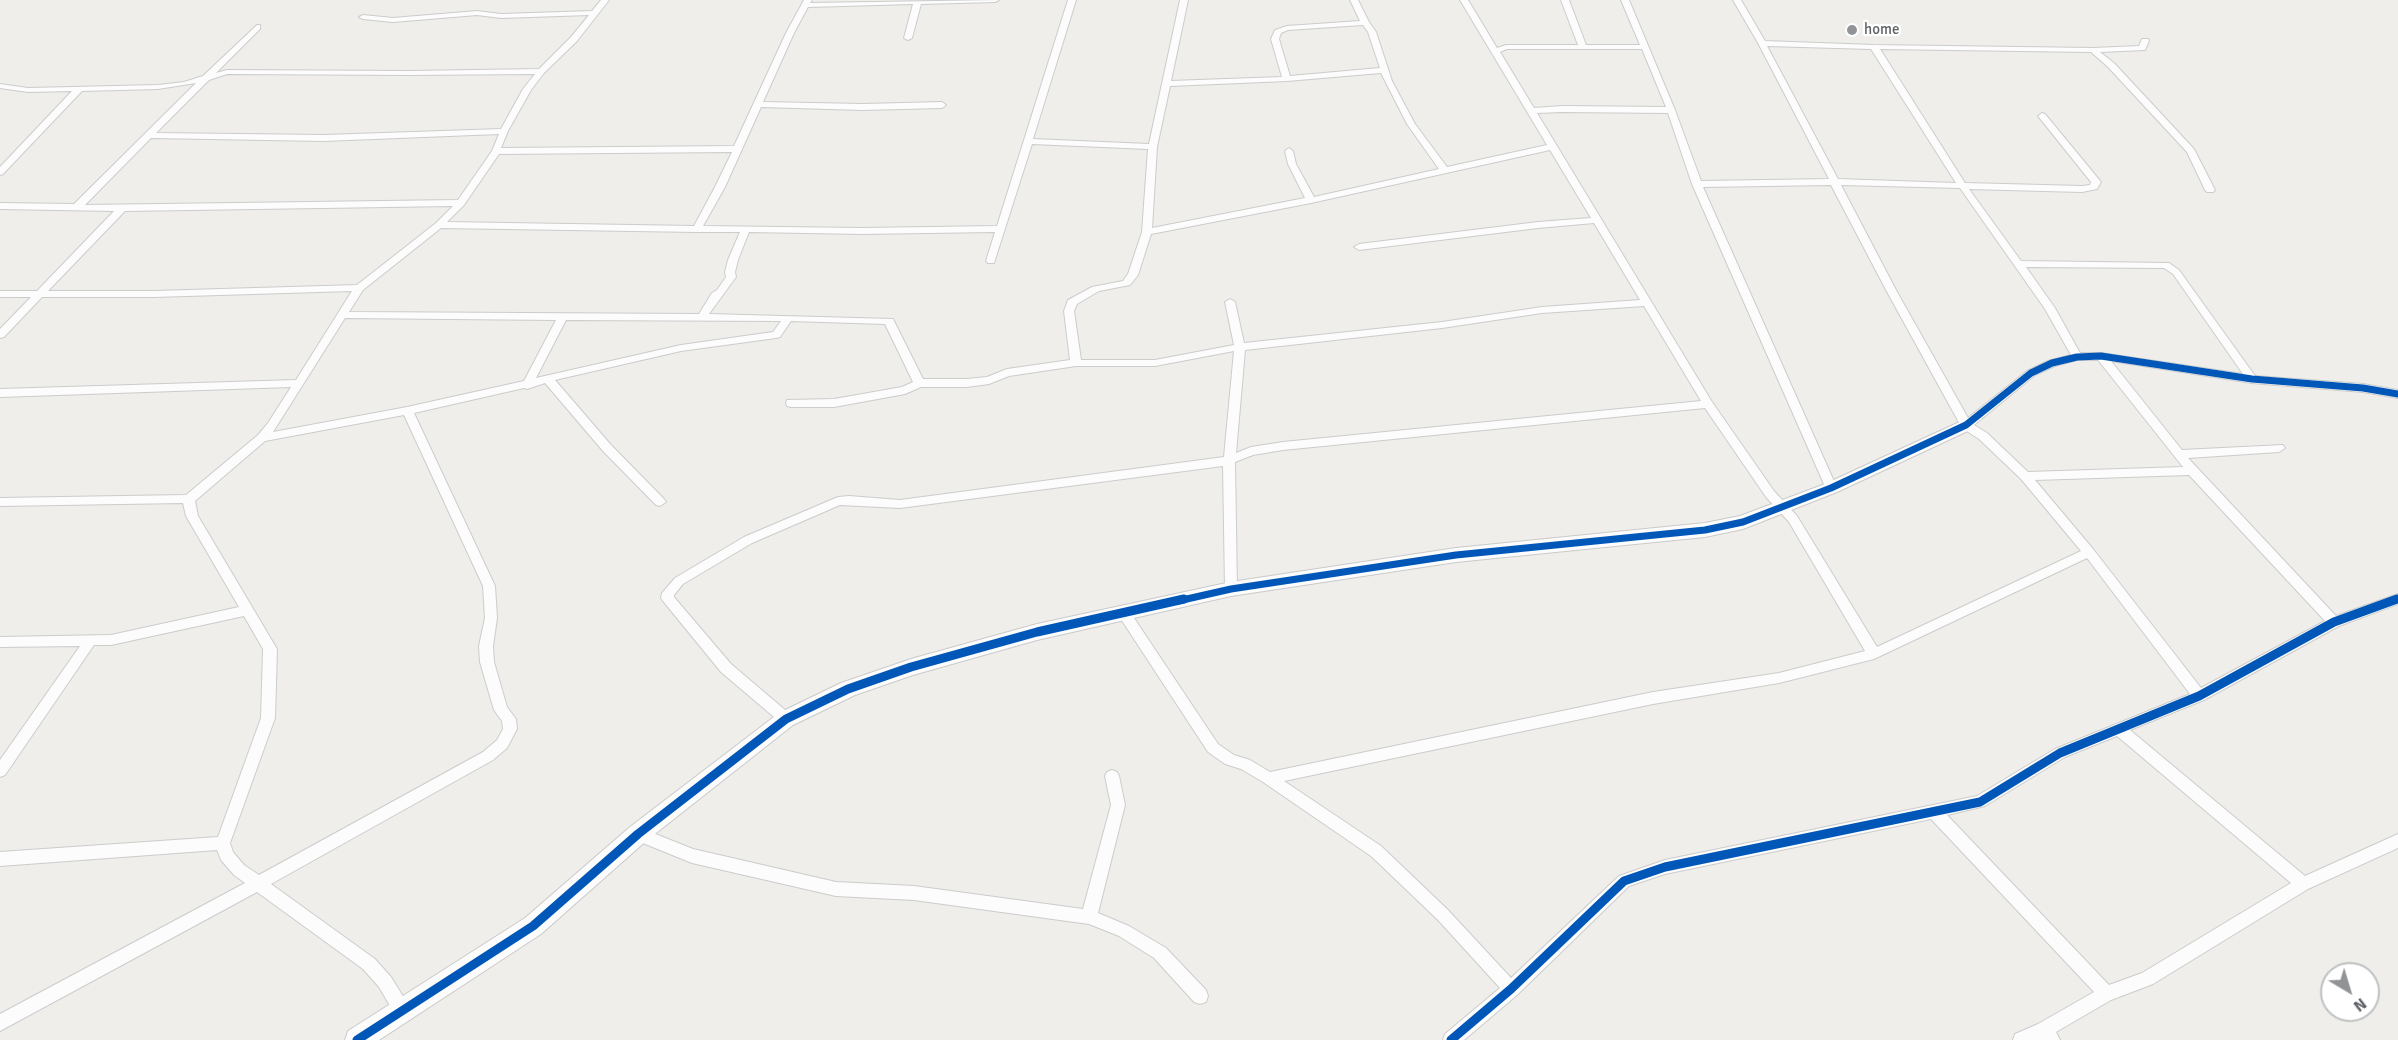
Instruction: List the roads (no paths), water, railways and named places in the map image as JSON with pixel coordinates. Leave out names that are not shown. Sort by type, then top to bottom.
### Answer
[{"type":"street","points":[[0,502],[189,499],[262,438],[300,383],[359,288],[439,225],[461,203],[496,151],[527,89],[541,71],[574,39],[605,0]]},
{"type":"street","points":[[697,229],[720,187],[790,33],[807,3],[995,0]]},
{"type":"street","points":[[992,261],[1072,0]]},
{"type":"street","points":[[1076,363],[1069,311],[1072,302],[1096,289],[1120,286],[1130,280],[1147,232],[1153,147],[1184,0]]},
{"type":"street","points":[[1354,0],[1372,32],[1384,70],[1411,124],[1445,171]]},
{"type":"street","points":[[1464,0],[1708,404],[1770,494],[1793,519],[1874,654]]},
{"type":"street","points":[[1565,0],[1583,47]]},
{"type":"street","points":[[1625,0],[1671,110],[1697,184],[1831,488]]},
{"type":"street","points":[[1737,0],[1762,43],[1833,182],[1966,424],[1997,448],[2025,476],[2089,552],[2199,696]]},
{"type":"street","points":[[908,38],[918,1]]},
{"type":"street","points":[[363,17],[393,20],[477,13],[501,16],[595,13]]},
{"type":"street","points":[[1287,80],[1275,39],[1278,32],[1287,28],[1365,23]]},
{"type":"street","points":[[76,208],[257,27]]},
{"type":"street","points":[[1762,43],[2093,50],[2142,48],[2145,42]]},
{"type":"street","points":[[1496,51],[1506,47],[1646,47]]},
{"type":"street","points":[[1874,47],[1962,185],[2050,308],[2078,357]]},
{"type":"street","points":[[2093,50],[2111,65],[2191,151],[2210,190]]},
{"type":"street","points":[[1166,84],[1287,80],[1384,70]]},
{"type":"street","points":[[0,86],[28,90],[158,87],[185,84],[227,72],[248,71],[409,73],[541,71]]},
{"type":"street","points":[[0,172],[80,88]]},
{"type":"street","points":[[758,104],[863,107],[942,105]]},
{"type":"street","points":[[1531,111],[1671,110]]},
{"type":"street","points":[[1697,184],[1833,182],[2082,189],[2094,187],[2096,182],[2042,116]]},
{"type":"street","points":[[150,135],[324,138],[504,131]]},
{"type":"street","points":[[1027,141],[1153,147]]},
{"type":"street","points":[[1147,232],[1311,200],[1552,147]]},
{"type":"street","points":[[496,151],[737,149]]},
{"type":"street","points":[[1289,152],[1292,164],[1311,200]]},
{"type":"street","points":[[0,206],[122,208],[461,203]]},
{"type":"street","points":[[0,334],[122,208]]},
{"type":"street","points":[[1359,247],[1597,220]]},
{"type":"street","points":[[439,225],[697,229],[1001,229]]},
{"type":"street","points":[[702,317],[731,277],[733,260],[746,229]]},
{"type":"street","points":[[2020,264],[2166,265],[2176,272],[2252,379]]},
{"type":"street","points":[[0,294],[154,294],[359,288]]},
{"type":"street","points":[[1230,302],[1240,347],[1229,462],[1231,589]]},
{"type":"street","points":[[791,403],[834,403],[905,390],[919,383],[967,383],[989,380],[1007,373],[1076,363],[1155,363],[1240,347],[1442,325],[1542,310],[1646,303]]},
{"type":"street","points":[[343,315],[702,317],[889,321],[919,383]]},
{"type":"street","points":[[527,384],[562,316]]},
{"type":"street","points":[[262,438],[407,411],[681,348],[776,335],[788,318]]},
{"type":"street","points":[[2101,356],[2192,471],[2334,622]]},
{"type":"street","points":[[357,1040],[533,926],[638,834],[786,719],[848,689],[911,667],[1037,632],[1231,589],[1456,555],[1705,530],[1743,522],[1831,488],[1966,424],[2031,373],[2052,363],[2078,357],[2101,356],[2252,379],[2363,388],[2398,394]]},
{"type":"street","points":[[549,380],[607,448],[660,502]]},
{"type":"street","points":[[0,393],[300,383]]},
{"type":"street","points":[[786,719],[726,668],[667,598],[670,588],[748,540],[838,501],[900,504],[1229,462],[1244,453],[1282,446],[1708,404]]},
{"type":"street","points":[[0,1023],[488,756],[502,744],[510,729],[509,719],[501,710],[487,662],[486,646],[491,618],[489,586],[407,411]]},
{"type":"street","points":[[2180,454],[2279,448]]},
{"type":"street","points":[[2025,476],[2192,471]]},
{"type":"street","points":[[189,499],[192,516],[270,649],[268,718],[223,843],[226,855],[239,870],[369,964],[385,982],[403,1012]]},
{"type":"street","points":[[1268,778],[1653,698],[1779,678],[1874,654],[2089,552]]},
{"type":"street","points":[[1451,1040],[1511,989],[1624,881],[1665,867],[1839,833],[1980,802],[2060,753],[2199,696],[2334,622],[2398,599]]},
{"type":"street","points":[[0,642],[90,641],[134,636],[246,611]]},
{"type":"street","points":[[1123,613],[1213,748],[1230,760],[1245,764],[1268,778],[1376,850],[1443,915],[1511,989]]},
{"type":"street","points":[[0,771],[90,641]]},
{"type":"street","points":[[2120,729],[2303,884]]},
{"type":"street","points":[[1089,917],[1118,805],[1112,776]]},
{"type":"street","points":[[1933,811],[2106,994]]},
{"type":"street","points":[[638,834],[692,856],[836,889],[914,893],[1089,917],[1124,931],[1160,953],[1200,996]]},
{"type":"street","points":[[2021,1040],[2048,1035],[2106,994],[2147,979],[2303,884],[2398,841]]},
{"type":"street","points":[[0,859],[223,843]]},
{"type":"place","name":"home","points":[[1852,30]]}]
